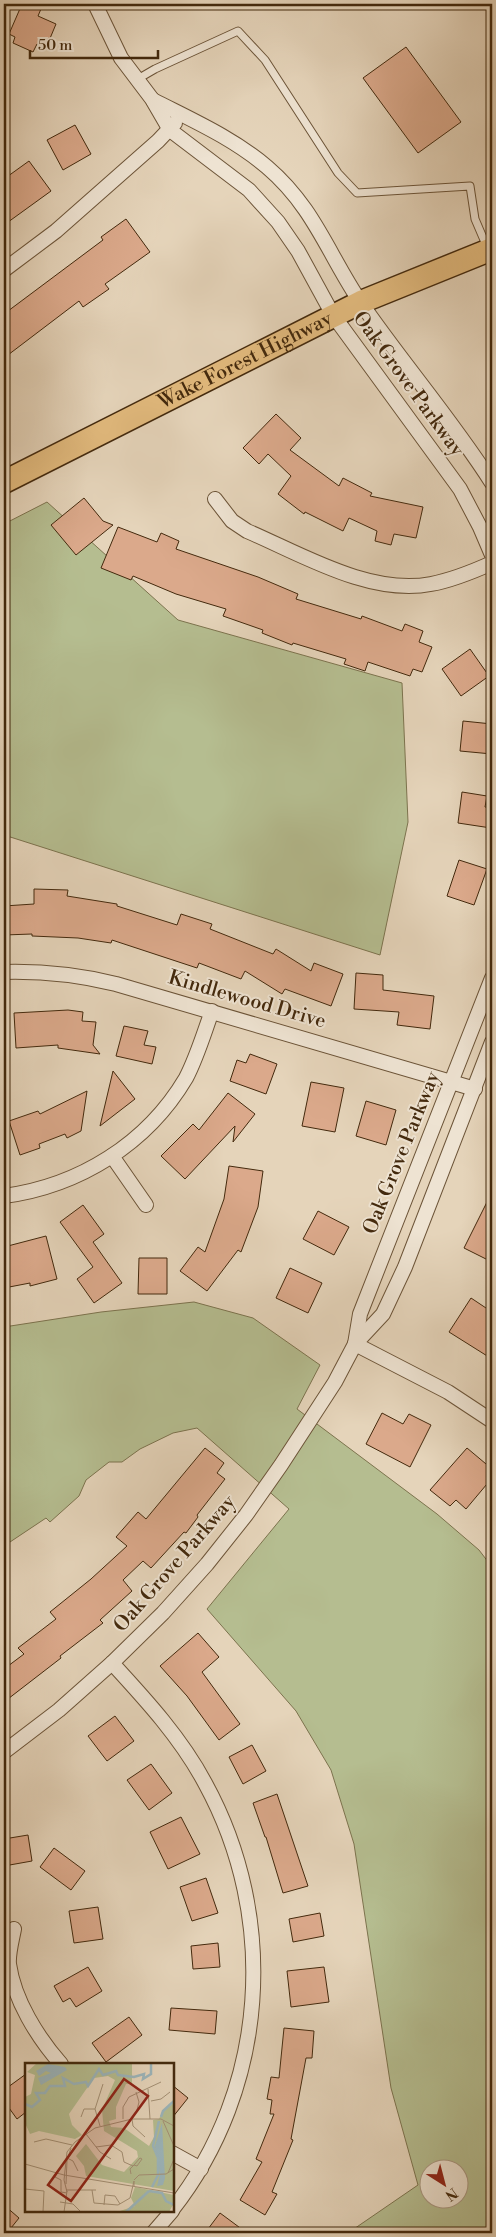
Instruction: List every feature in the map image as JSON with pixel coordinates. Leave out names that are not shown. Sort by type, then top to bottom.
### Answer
[{"type":"highway","name":"Wake Forest Highway","points":[[4,482],[361,302],[490,250]]},
{"type":"street","points":[[95,4],[121,58],[152,99],[170,130]]},
{"type":"street","name":"Oak Grove Parkway","points":[[152,99],[219,133],[246,151],[286,185],[314,221],[361,302],[455,427],[492,483]]},
{"type":"street","points":[[4,270],[56,231],[170,130],[182,115]]},
{"type":"street","name":"Oak Grove Parkway","points":[[170,130],[225,170],[265,205],[298,251],[333,316],[460,489],[480,527],[492,556]]},
{"type":"street","points":[[215,499],[232,522],[246,531],[354,577],[380,584],[405,586],[429,584],[457,578],[492,563]]},
{"type":"street","name":"Kindlewood Drive","points":[[4,972],[28,972],[90,978],[212,1011],[475,1089]]},
{"type":"street","name":"Oak Grove Parkway","points":[[355,1344],[360,1314],[492,978]]},
{"type":"street","points":[[4,1196],[49,1187],[70,1180],[112,1156],[153,1122],[170,1102],[186,1076],[212,1011]]},
{"type":"street","name":"Oak Grove Parkway","points":[[4,1752],[59,1710],[112,1663],[163,1613],[207,1564],[246,1515],[299,1439],[335,1382],[355,1344],[383,1314],[405,1267],[492,1042]]},
{"type":"street","points":[[112,1156],[146,1205]]},
{"type":"street","points":[[355,1344],[448,1392],[492,1421]]},
{"type":"street","points":[[112,1663],[168,1728],[205,1782],[229,1834],[248,1904],[254,1962],[250,2032],[234,2096],[215,2143],[201,2169],[174,2207]]},
{"type":"street","points":[[14,1929],[9,1962],[13,1981],[36,2029],[61,2063]]},
{"type":"street","points":[[174,2153],[201,2169]]},
{"type":"street","points":[[154,2233],[170,2212]]},
{"type":"lane","points":[[136,80],[155,69],[238,31],[265,60],[338,173],[357,193],[470,186],[475,218],[490,250]]},
{"type":"green space","points":[[47,502],[178,620],[402,683],[408,822],[380,955],[4,835],[4,524]]},
{"type":"green space","points":[[194,1302],[253,1318],[320,1365],[297,1409],[437,1514],[479,1550],[492,1567],[492,2233],[348,2233],[418,2185],[391,2088],[354,1844],[331,1770],[296,1711],[207,1609],[289,1509],[197,1428],[173,1433],[140,1449],[122,1462],[109,1462],[86,1480],[79,1496],[50,1522],[46,1518],[4,1546],[4,1327],[101,1312]]},
{"type":"building","points":[[22,4],[43,4],[38,16],[56,24],[46,48],[37,44],[33,52],[13,43],[15,37],[9,34]]},
{"type":"building","points":[[406,47],[461,122],[418,153],[363,78]]},
{"type":"building","points":[[75,125],[91,154],[63,170],[47,140]]},
{"type":"building","points":[[29,161],[51,191],[4,225],[4,179]]},
{"type":"building","points":[[126,219],[150,252],[105,284],[109,289],[83,307],[79,301],[4,358],[4,314],[103,240],[101,237]]},
{"type":"building","points":[[276,414],[301,438],[290,450],[339,486],[343,478],[372,493],[370,496],[423,507],[416,538],[394,534],[391,545],[375,541],[377,531],[349,518],[343,531],[305,512],[304,514],[278,494],[291,476],[268,454],[259,464],[243,448]]},
{"type":"building","points":[[84,498],[103,521],[113,525],[76,555],[51,525]]},
{"type":"building","points":[[118,527],[157,542],[161,533],[179,541],[176,549],[258,577],[298,594],[296,599],[361,619],[362,616],[402,631],[405,624],[423,631],[419,642],[432,647],[422,672],[413,669],[410,676],[368,662],[365,671],[344,664],[346,659],[293,643],[292,645],[262,633],[263,630],[223,616],[226,609],[176,594],[133,576],[131,580],[101,568]]},
{"type":"building","points":[[470,649],[489,676],[461,696],[442,669]]},
{"type":"building","points":[[463,721],[492,724],[492,754],[460,751]]},
{"type":"building","points":[[462,792],[487,796],[485,807],[492,808],[491,828],[458,823]]},
{"type":"building","points":[[459,860],[487,869],[474,905],[447,896]]},
{"type":"building","points":[[34,889],[68,890],[67,896],[117,904],[117,906],[177,925],[181,914],[212,924],[210,929],[273,954],[276,949],[311,971],[314,963],[343,974],[331,1006],[285,989],[282,994],[245,971],[241,979],[199,963],[197,968],[112,940],[111,943],[78,938],[32,936],[32,934],[4,935],[4,906],[34,904]]},
{"type":"building","points":[[356,973],[383,975],[383,990],[434,996],[430,1029],[397,1025],[399,1012],[354,1009]]},
{"type":"building","points":[[68,1010],[83,1012],[82,1021],[96,1022],[93,1045],[100,1054],[58,1048],[58,1045],[16,1048],[14,1013]]},
{"type":"building","points":[[124,1026],[148,1031],[144,1045],[156,1047],[152,1064],[116,1056]]},
{"type":"building","points":[[250,1054],[277,1064],[266,1094],[230,1081],[237,1060],[246,1063]]},
{"type":"building","points":[[113,1071],[135,1099],[100,1126]]},
{"type":"building","points":[[311,1082],[344,1088],[335,1132],[302,1126]]},
{"type":"building","points":[[87,1091],[81,1131],[67,1138],[65,1134],[39,1144],[40,1148],[20,1155],[9,1121],[38,1111],[40,1114]]},
{"type":"building","points":[[228,1093],[255,1114],[233,1142],[235,1126],[185,1179],[161,1156],[193,1124],[199,1130]]},
{"type":"building","points":[[366,1101],[396,1110],[386,1145],[356,1136]]},
{"type":"building","points":[[229,1166],[263,1171],[258,1207],[241,1252],[238,1250],[207,1291],[180,1271],[198,1247],[205,1252],[224,1199]]},
{"type":"building","points":[[492,1192],[492,1262],[464,1248]]},
{"type":"building","points":[[83,1205],[104,1234],[93,1242],[122,1283],[94,1303],[77,1279],[93,1267],[60,1222]]},
{"type":"building","points":[[318,1211],[349,1227],[334,1255],[303,1239]]},
{"type":"building","points":[[46,1236],[57,1279],[30,1286],[30,1283],[4,1288],[4,1247]]},
{"type":"building","points":[[139,1258],[167,1258],[167,1294],[138,1294]]},
{"type":"building","points":[[290,1268],[322,1283],[308,1313],[276,1298]]},
{"type":"building","points":[[471,1298],[492,1312],[492,1359],[449,1332]]},
{"type":"building","points":[[382,1413],[403,1424],[409,1414],[431,1425],[410,1467],[366,1444]]},
{"type":"building","points":[[205,1448],[224,1463],[217,1473],[225,1479],[197,1515],[198,1517],[186,1533],[184,1532],[151,1568],[143,1561],[123,1580],[132,1591],[100,1620],[103,1623],[4,1702],[4,1669],[24,1654],[18,1648],[56,1619],[50,1612],[91,1579],[127,1546],[116,1537],[138,1512],[146,1519]]},
{"type":"building","points":[[467,1448],[492,1469],[492,1478],[466,1509],[456,1500],[450,1506],[430,1490]]},
{"type":"building","points":[[198,1633],[219,1657],[202,1672],[240,1724],[219,1740],[187,1696],[160,1666]]},
{"type":"building","points":[[115,1716],[134,1741],[107,1761],[88,1736]]},
{"type":"building","points":[[252,1745],[266,1771],[243,1784],[229,1757]]},
{"type":"building","points":[[151,1764],[172,1793],[149,1810],[127,1780]]},
{"type":"building","points":[[277,1794],[308,1886],[283,1893],[266,1837],[253,1803]]},
{"type":"building","points":[[181,1817],[200,1854],[168,1869],[150,1832]]},
{"type":"building","points":[[28,1835],[32,1861],[4,1866],[4,1839]]},
{"type":"building","points":[[54,1848],[85,1871],[71,1890],[40,1867]]},
{"type":"building","points":[[206,1878],[218,1913],[192,1921],[180,1887]]},
{"type":"building","points":[[98,1907],[103,1939],[74,1943],[69,1911]]},
{"type":"building","points":[[320,1913],[324,1936],[293,1942],[289,1919]]},
{"type":"building","points":[[218,1943],[220,1967],[193,1969],[191,1946]]},
{"type":"building","points":[[88,1967],[102,1991],[76,2007],[70,1998],[63,2002],[54,1986]]},
{"type":"building","points":[[324,1967],[329,2002],[291,2007],[287,1971]]},
{"type":"building","points":[[171,2008],[217,2011],[215,2034],[169,2030]]},
{"type":"building","points":[[129,2017],[142,2035],[106,2062],[92,2043]]},
{"type":"building","points":[[284,2028],[314,2031],[312,2058],[306,2058],[291,2139],[293,2140],[272,2192],[277,2194],[265,2215],[240,2200],[262,2162],[256,2159],[274,2114],[270,2114],[272,2100],[267,2099],[271,2077],[279,2078]]},
{"type":"building","points":[[25,2075],[25,2113],[17,2119],[4,2101],[4,2090]]},
{"type":"building","points":[[174,2087],[188,2098],[174,2116]]},
{"type":"building","points":[[4,2205],[19,2218],[7,2233],[4,2233]]},
{"type":"building","points":[[220,2213],[247,2233],[205,2233]]}]
